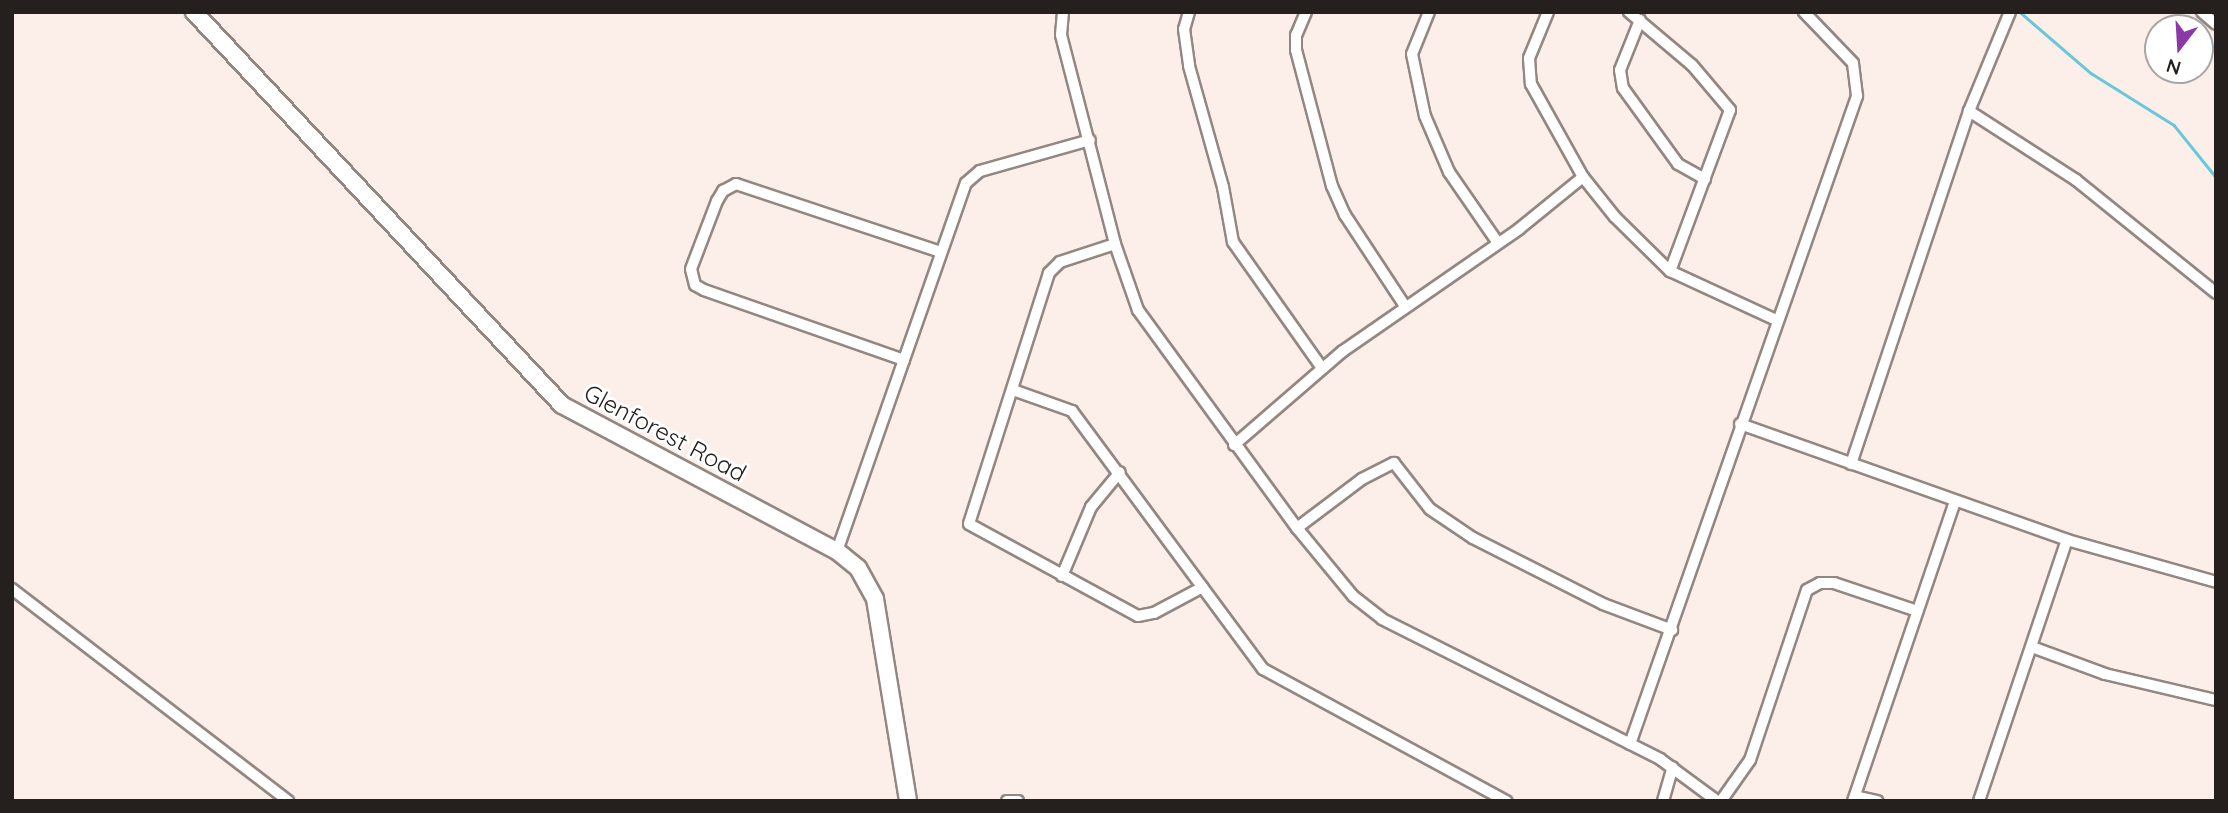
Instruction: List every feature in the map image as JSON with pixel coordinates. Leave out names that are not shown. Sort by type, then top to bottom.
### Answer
[{"type":"street","name":"Glenforest Road","points":[[194,12],[562,405],[837,551],[865,576],[875,599],[908,801]]},
{"type":"street","points":[[1063,12],[1061,35],[1115,244],[1145,324],[1297,528],[1353,596],[1382,619],[1673,767],[1719,801],[1750,760],[1807,590],[1821,583],[1834,583],[1917,611]]},
{"type":"street","points":[[1189,12],[1184,29],[1189,66],[1223,187],[1233,242],[1322,368]]},
{"type":"street","points":[[1306,12],[1296,35],[1296,50],[1332,186],[1345,215],[1405,306]]},
{"type":"street","points":[[1429,12],[1412,54],[1425,116],[1449,172],[1498,243]]},
{"type":"street","points":[[1548,12],[1529,58],[1531,84],[1583,177],[1637,242],[1670,271],[1776,320]]},
{"type":"street","points":[[1629,12],[1692,65],[1730,110],[1670,271]]},
{"type":"street","points":[[1630,744],[1672,630],[1776,320],[1858,89],[1853,63],[1804,12]]},
{"type":"street","points":[[1851,464],[1969,111],[2010,12]]},
{"type":"street","points":[[2202,12],[2216,24]]},
{"type":"street","points":[[1640,20],[1620,70],[1623,88],[1678,164],[1705,179]]},
{"type":"street","points":[[1969,111],[2076,180],[2216,293]]},
{"type":"street","points":[[837,551],[940,252],[971,177],[1090,140]]},
{"type":"street","points":[[1234,445],[1322,368],[1405,306],[1498,243],[1583,177]]},
{"type":"street","points":[[904,360],[704,290],[695,285],[691,269],[723,191],[736,184],[940,252]]},
{"type":"street","points":[[1115,244],[1052,268],[969,524],[1062,576],[1144,616],[1203,587]]},
{"type":"street","points":[[1013,390],[1068,407],[1120,472],[1257,663],[1271,676],[1506,801]]},
{"type":"street","points":[[1741,424],[2067,540],[2216,582]]},
{"type":"street","points":[[1297,528],[1362,479],[1394,463],[1430,509],[1472,538],[1603,604],[1672,630]]},
{"type":"street","points":[[1062,576],[1091,507],[1120,472]]},
{"type":"street","points":[[1877,801],[1854,798],[1955,502]]},
{"type":"street","points":[[1979,801],[2067,540]]},
{"type":"street","points":[[12,589],[288,801]]},
{"type":"street","points":[[2032,647],[2105,674],[2216,700]]},
{"type":"street","points":[[1663,801],[1673,767]]},
{"type":"street","points":[[1007,801],[1018,801]]},
{"type":"waterway","points":[[2020,12],[2091,73],[2174,125],[2216,177]]}]
